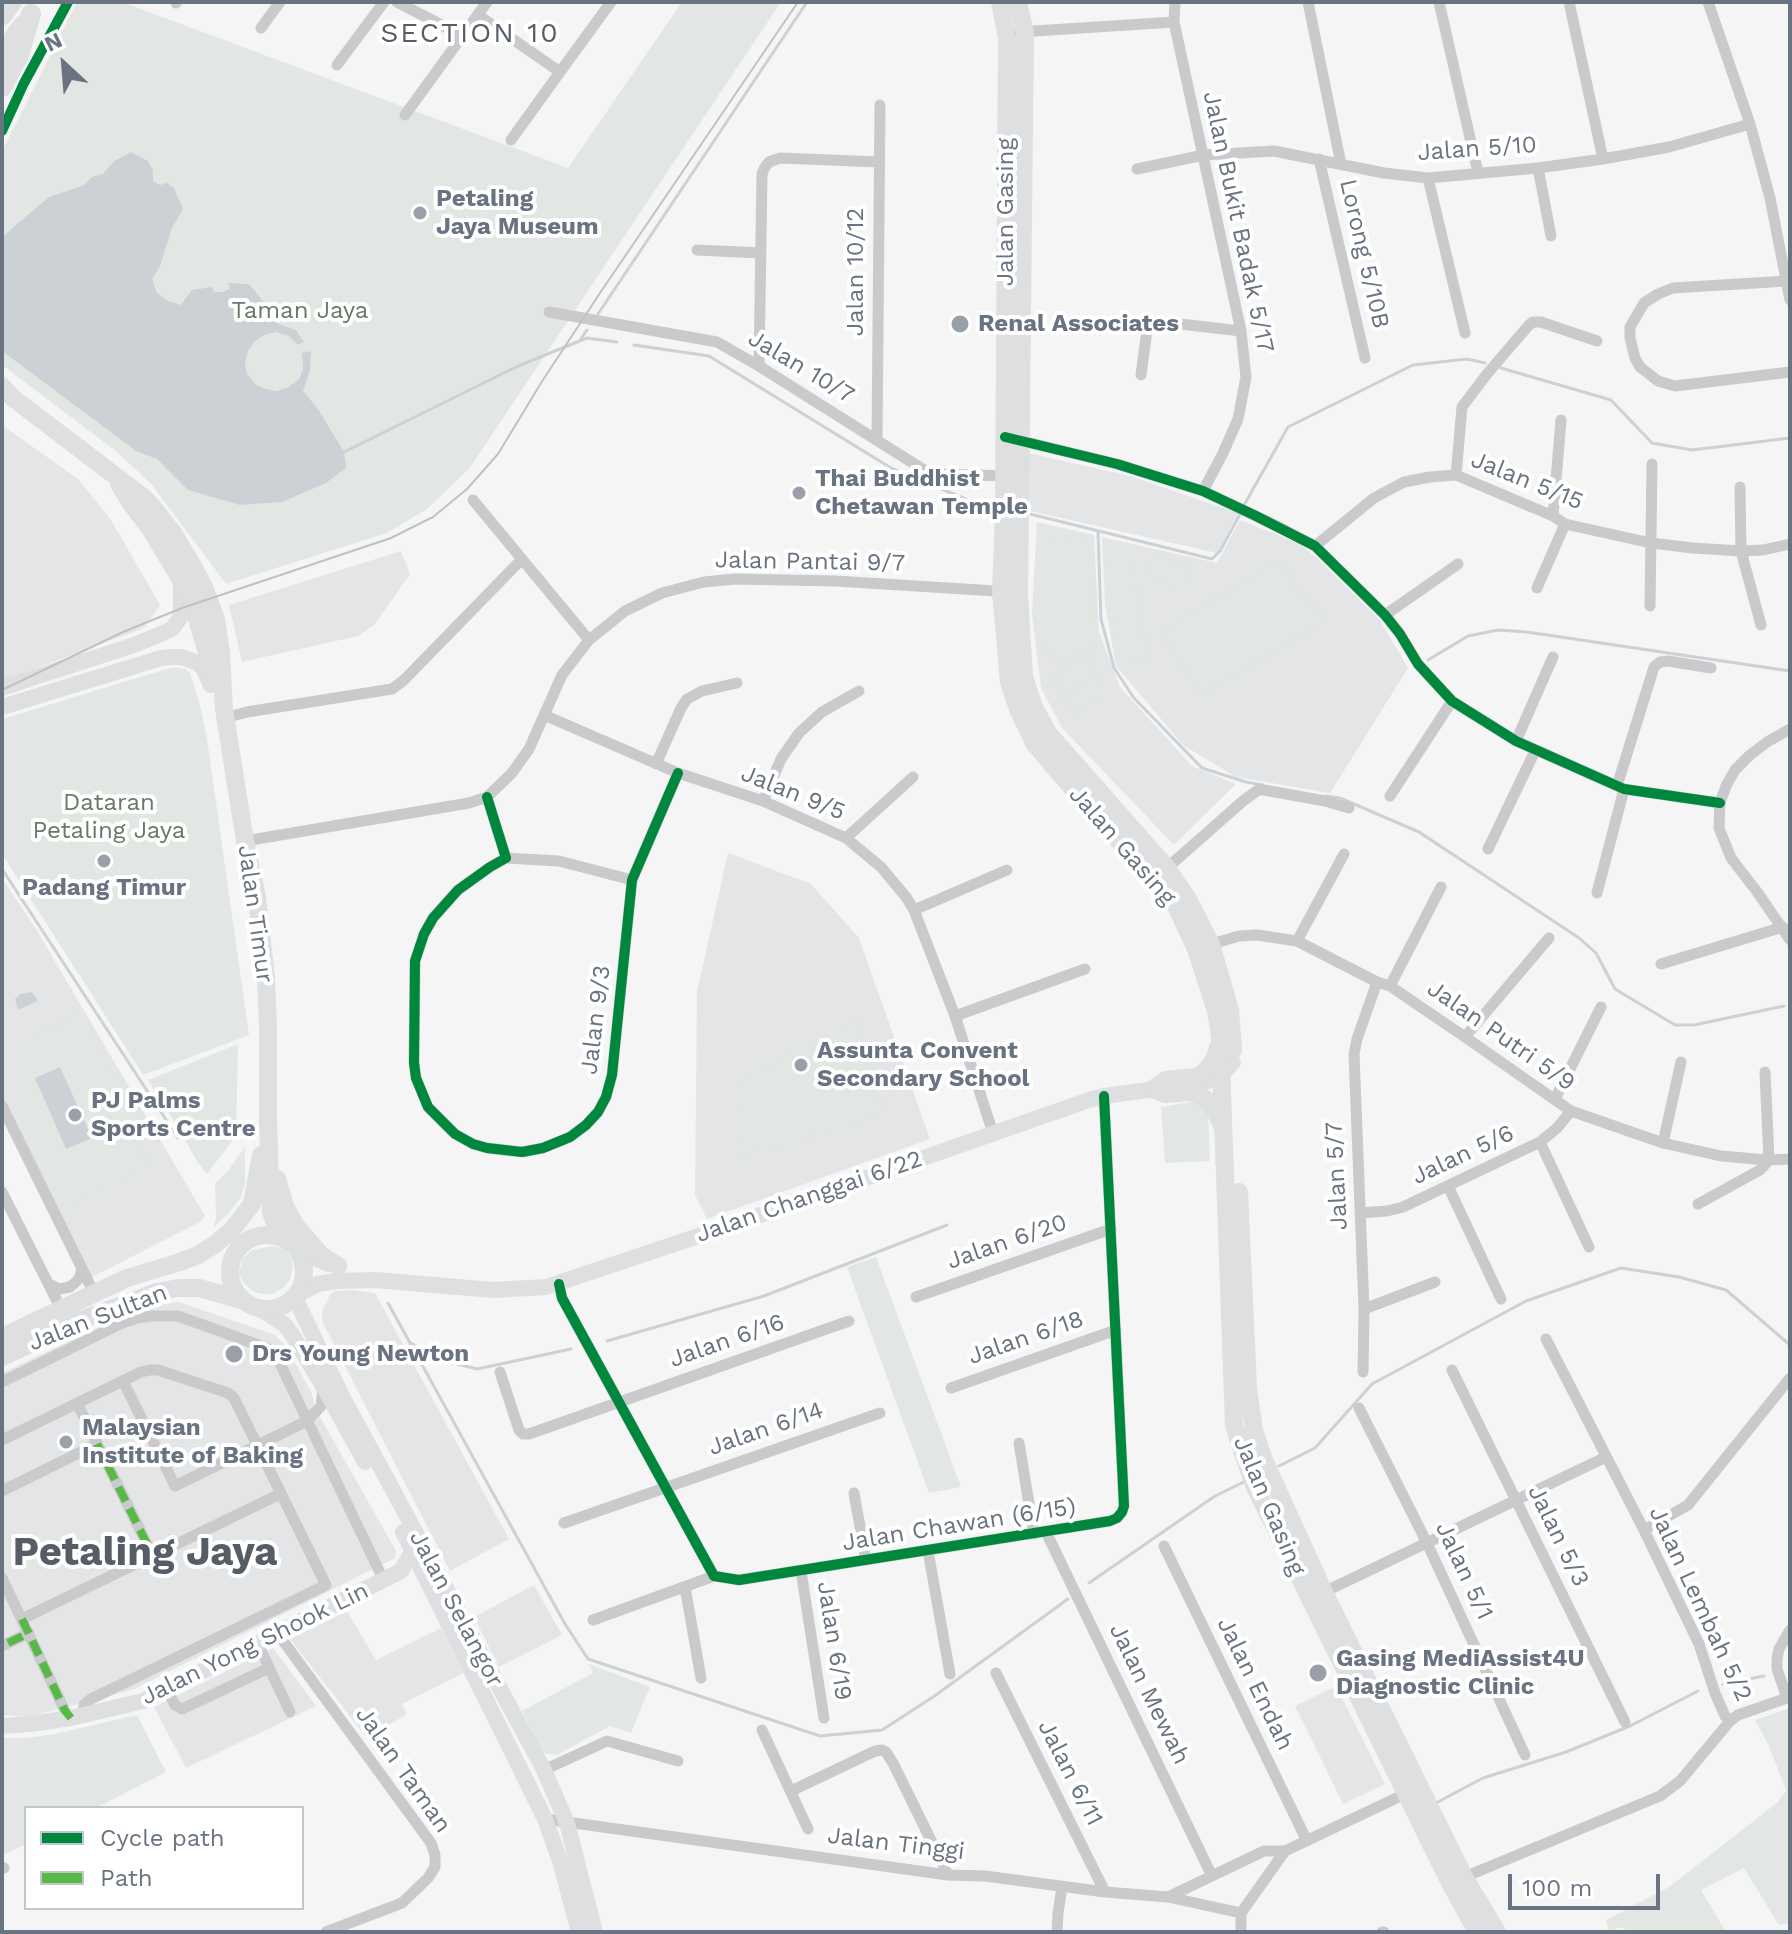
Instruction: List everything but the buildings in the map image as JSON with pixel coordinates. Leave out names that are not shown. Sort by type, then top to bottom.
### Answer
[{"type":"highway","points":[[2,14],[11,2]]},
{"type":"highway","points":[[2,54],[34,8]]},
{"type":"highway","points":[[2,87],[19,55],[34,8]]},
{"type":"main road","name":"Jalan Gasing","points":[[1000,2],[1016,32]]},
{"type":"main road","name":"Jalan Gasing","points":[[1018,2],[1012,476],[1004,516],[1010,593],[1024,677],[1034,707],[1048,733],[1167,868],[1188,899],[1203,946],[1230,1010],[1225,1131],[1234,1425],[1255,1487],[1317,1595],[1457,1880],[1477,1932]]},
{"type":"main road","name":"Jalan Timur","points":[[6,393],[143,497],[174,534],[204,587],[216,619],[224,713]]},
{"type":"main road","name":"Jalan Timur","points":[[114,474],[149,527],[192,603],[224,713],[257,897],[266,978],[271,1212],[276,1227],[292,1243]]},
{"type":"main road","points":[[2,688],[137,644],[172,629],[180,618],[181,583]]},
{"type":"main road","name":"Jalan Gasing","points":[[1010,593],[1009,682],[1034,743],[1175,904],[1203,946],[1228,1068],[1248,1388],[1254,1430],[1317,1595]]},
{"type":"main road","points":[[2,707],[171,657],[189,659],[203,668],[224,713]]},
{"type":"main road","points":[[1153,1089],[1166,1080],[1196,1077],[1204,1073],[1215,1058],[1220,1036]]},
{"type":"main road","name":"Jalan Changgai 6/22","points":[[298,1294],[325,1282],[376,1280],[493,1290],[559,1284],[1104,1096],[1195,1085],[1228,1068]]},
{"type":"main road","points":[[1153,1089],[1165,1094],[1189,1092],[1205,1098],[1211,1103],[1225,1131]]},
{"type":"main road","name":"Jalan Timur","points":[[180,1262],[214,1245],[231,1231],[252,1204],[268,1121]]},
{"type":"main road","points":[[268,1121],[277,1179],[285,1206],[306,1239],[322,1256],[338,1266]]},
{"type":"main road","points":[[262,1234],[280,1236],[292,1243],[305,1267],[298,1294],[281,1307],[270,1309],[251,1304],[232,1284],[230,1266],[238,1249],[252,1237],[262,1234]]},
{"type":"main road","name":"Jalan Changgai 6/22","points":[[292,1243],[323,1263],[376,1280]]},
{"type":"main road","name":"Jalan Sultan","points":[[2,1337],[127,1278],[180,1262]]},
{"type":"main road","points":[[326,1361],[312,1303],[317,1296],[334,1287],[376,1280]]},
{"type":"main road","name":"Jalan Sultan","points":[[2,1357],[81,1320],[157,1292],[199,1288],[251,1304]]},
{"type":"main road","name":"Jalan Selangor","points":[[298,1294],[297,1302],[394,1494],[544,1770],[567,1823],[595,1932]]},
{"type":"main road","name":"Jalan Selangor","points":[[251,1304],[285,1325],[323,1386],[413,1550],[545,1819],[579,1932]]},
{"type":"main road","name":"Jalan Yong Shook Lin","points":[[2,1726],[77,1717],[143,1701],[384,1581],[401,1571],[413,1550]]},
{"type":"main road","name":"Jalan Gasing","points":[[1457,1880],[1497,1932]]},
{"type":"street","points":[[261,28],[280,2]]},
{"type":"street","points":[[337,65],[384,2]]},
{"type":"street","points":[[397,2],[463,36]]},
{"type":"street","points":[[405,115],[487,2]]},
{"type":"street","points":[[511,140],[611,2]]},
{"type":"street","name":"Jalan Bukit Badak 5/17","points":[[1175,2],[1174,22],[1241,331],[1246,377],[1238,419],[1203,491]]},
{"type":"street","points":[[1308,2],[1341,164]]},
{"type":"street","points":[[1439,2],[1478,173]]},
{"type":"street","points":[[1569,2],[1603,159]]},
{"type":"street","points":[[1708,2],[1750,124],[1770,198],[1790,300]]},
{"type":"street","points":[[478,15],[560,72]]},
{"type":"street","points":[[1016,32],[1174,22]]},
{"type":"street","name":"Jalan 10/12","points":[[877,440],[880,105]]},
{"type":"street","name":"Jalan 5/10","points":[[1137,169],[1204,155],[1274,151],[1384,173],[1428,178],[1603,159],[1669,147],[1750,124]]},
{"type":"street","points":[[759,366],[762,174],[765,167],[780,158],[879,162]]},
{"type":"street","name":"Lorong 5/10B","points":[[1319,159],[1365,358]]},
{"type":"street","points":[[1538,168],[1551,236]]},
{"type":"street","points":[[1428,178],[1465,333]]},
{"type":"street","points":[[697,250],[761,253]]},
{"type":"street","points":[[1787,281],[1673,288],[1644,303],[1630,327],[1630,338],[1640,367],[1658,381],[1675,386],[1790,372]]},
{"type":"street","name":"Jalan 10/7","points":[[549,312],[717,342],[924,470],[939,474],[1012,476]]},
{"type":"street","points":[[1141,375],[1147,330],[1154,321],[1241,331]]},
{"type":"street","points":[[1456,475],[1462,407],[1529,325],[1538,321],[1597,341]]},
{"type":"street","points":[[1553,516],[1561,420]]},
{"type":"street","points":[[1013,439],[1117,464],[1203,491],[1315,546],[1385,615],[1418,664],[1452,701],[1535,751],[1621,788],[1720,803]]},
{"type":"street","points":[[1650,606],[1652,464]]},
{"type":"street","name":"Jalan 5/15","points":[[1315,546],[1374,498],[1404,482],[1456,475],[1565,524],[1651,543],[1741,551],[1790,544]]},
{"type":"street","points":[[1740,487],[1741,551],[1761,625]]},
{"type":"street","points":[[473,500],[589,640]]},
{"type":"street","points":[[1537,588],[1565,524]]},
{"type":"street","points":[[224,713],[392,689],[522,559]]},
{"type":"street","points":[[1385,615],[1458,564]]},
{"type":"street","name":"Jalan Pantai 9/7","points":[[487,797],[512,773],[529,749],[562,675],[589,640],[625,611],[662,593],[704,582],[735,579],[835,581],[1010,593]]},
{"type":"street","points":[[1516,741],[1553,657]]},
{"type":"street","points":[[1597,893],[1621,788],[1654,667],[1668,661],[1711,668]]},
{"type":"street","points":[[656,764],[687,699],[702,691],[737,683]]},
{"type":"street","points":[[763,801],[781,759],[799,733],[822,712],[859,691]]},
{"type":"street","points":[[1390,796],[1452,701]]},
{"type":"street","name":"Jalan 9/5","points":[[544,715],[678,773],[763,801],[846,838],[881,867],[914,910],[955,1016],[993,1133]]},
{"type":"street","points":[[1790,729],[1767,742],[1735,770],[1720,803],[1719,828],[1731,858],[1790,940]]},
{"type":"street","points":[[1488,849],[1535,751]]},
{"type":"street","name":"Jalan 9/3","points":[[506,858],[458,890],[424,934],[415,961],[414,1063],[428,1107],[443,1123],[464,1139],[487,1148],[522,1152],[556,1144],[586,1125],[602,1105],[612,1075],[632,880],[678,773]]},
{"type":"street","points":[[846,838],[913,777]]},
{"type":"street","points":[[1167,868],[1258,790],[1349,808]]},
{"type":"street","points":[[245,841],[469,803],[487,797],[506,858],[559,861],[632,880]]},
{"type":"street","points":[[1297,941],[1344,854]]},
{"type":"street","points":[[914,910],[1007,870]]},
{"type":"street","name":"Jalan 5/7","points":[[1363,1372],[1364,1309],[1354,1054],[1357,1039],[1384,984],[1441,887]]},
{"type":"street","points":[[1661,964],[1783,927]]},
{"type":"street","name":"Jalan Putri 5/9","points":[[1203,946],[1248,935],[1297,941],[1384,984],[1571,1111],[1663,1143],[1721,1156],[1790,1159]]},
{"type":"street","points":[[1465,1037],[1549,938]]},
{"type":"street","points":[[955,1016],[1085,969]]},
{"type":"street","points":[[1555,1099],[1601,1007]]},
{"type":"street","points":[[1663,1143],[1681,1062]]},
{"type":"street","points":[[1698,1204],[1760,1170],[1769,1160],[1765,1072]]},
{"type":"street","name":"Jalan Chawan (6/15)","points":[[714,1576],[739,1580],[801,1571],[1110,1521],[1122,1512],[1104,1096]]},
{"type":"street","points":[[2,1106],[94,1293]]},
{"type":"street","name":"Jalan 5/6","points":[[1361,1213],[1403,1207],[1540,1142],[1571,1111]]},
{"type":"street","points":[[1540,1142],[1589,1247]]},
{"type":"street","points":[[1448,1186],[1501,1299]]},
{"type":"street","points":[[2,1192],[61,1309]]},
{"type":"street","name":"Jalan 6/20","points":[[916,1297],[1111,1229]]},
{"type":"street","points":[[48,1283],[59,1289],[70,1287],[79,1279],[82,1269]]},
{"type":"street","points":[[1364,1309],[1435,1282]]},
{"type":"street","points":[[559,1284],[562,1298],[714,1576],[593,1620]]},
{"type":"street","points":[[2,1382],[137,1318],[172,1315],[272,1351],[384,1581]]},
{"type":"street","name":"Jalan 6/16","points":[[500,1372],[519,1430],[529,1434],[849,1321]]},
{"type":"street","name":"Jalan 6/18","points":[[951,1388],[1116,1330]]},
{"type":"street","name":"Jalan Lembah 5/2","points":[[1457,1880],[1660,1796],[1693,1766],[1730,1721],[1715,1693],[1699,1644],[1546,1339]]},
{"type":"street","points":[[2,1440],[141,1372],[158,1370],[231,1395],[280,1494],[22,1619]]},
{"type":"street","name":"Jalan 5/3","points":[[1452,1370],[1625,1722]]},
{"type":"street","points":[[1644,1530],[1688,1505],[1790,1378]]},
{"type":"street","points":[[123,1381],[175,1486],[307,1421],[321,1406],[323,1386]]},
{"type":"street","points":[[77,1403],[153,1556]]},
{"type":"street","name":"Jalan 5/1","points":[[1359,1408],[1427,1543],[1525,1755]]},
{"type":"street","name":"Jalan 6/14","points":[[564,1523],[880,1413]]},
{"type":"street","name":"Jalan Mewah","points":[[1019,1443],[1040,1533],[1212,1876]]},
{"type":"street","points":[[2,1491],[97,1444]]},
{"type":"street","points":[[1317,1595],[1606,1457]]},
{"type":"street","points":[[854,1493],[866,1560]]},
{"type":"street","name":"Jalan Yong Shook Lin","points":[[77,1717],[91,1699],[326,1585],[280,1494]]},
{"type":"street","name":"Jalan Endah","points":[[1164,1546],[1307,1841]]},
{"type":"street","points":[[928,1551],[950,1674]]},
{"type":"street","name":"Jalan 6/19","points":[[801,1571],[824,1718]]},
{"type":"street","points":[[2,1578],[65,1711],[77,1717]]},
{"type":"street","points":[[685,1587],[701,1678]]},
{"type":"street","points":[[1730,1721],[1738,1715],[1788,1698],[1777,1669],[1777,1659],[1790,1630]]},
{"type":"street","points":[[5,1644],[29,1633]]},
{"type":"street","name":"Jalan Taman","points":[[278,1634],[431,1843],[435,1855],[435,1867],[428,1878],[402,1903],[326,1932]]},
{"type":"street","points":[[258,1644],[290,1712]]},
{"type":"street","points":[[167,1689],[176,1707],[182,1709],[269,1668]]},
{"type":"street","name":"Jalan 6/11","points":[[996,1673],[1105,1892]]},
{"type":"street","points":[[762,1730],[808,1829]]},
{"type":"street","points":[[544,1770],[607,1741],[678,1761]]},
{"type":"street","points":[[791,1791],[875,1751],[886,1752],[948,1875]]},
{"type":"street","points":[[1168,1897],[1264,1851],[1285,1851],[1413,1790]]},
{"type":"street","name":"Jalan Tinggi","points":[[545,1819],[948,1875],[985,1876],[1168,1897],[1241,1913]]},
{"type":"street","points":[[1241,1932],[1241,1913],[1285,1851]]},
{"type":"street","points":[[1057,1932],[1062,1887]]},
{"type":"shaded area","points":[[131,152],[148,161],[153,170],[153,181],[160,185],[167,183],[174,188],[183,209],[152,279],[157,293],[181,305],[192,290],[212,287],[214,292],[223,292],[230,289],[228,283],[249,284],[275,311],[276,323],[296,330],[304,342],[298,345],[289,336],[276,332],[255,341],[245,363],[247,374],[255,384],[265,389],[277,391],[299,379],[303,369],[302,353],[311,351],[310,371],[303,391],[318,409],[344,452],[346,468],[326,483],[282,502],[240,505],[188,490],[157,459],[136,451],[2,351],[2,237],[49,197],[84,185],[92,177],[103,174],[114,161]]},
{"type":"shaded area","points":[[2,425],[78,479],[111,520],[160,605],[144,628],[2,681]]},
{"type":"shaded area","points":[[1028,453],[1130,476],[1238,513],[1217,553],[1026,510]]},
{"type":"shaded area","points":[[1240,520],[1300,544],[1319,560],[1380,620],[1408,668],[1330,793],[1236,777],[1183,745],[1116,666],[1105,604],[1102,537],[1217,563]]},
{"type":"shaded area","points":[[1037,522],[1094,535],[1099,632],[1120,687],[1192,766],[1236,784],[1174,845],[1062,728],[1041,688],[1032,614]]},
{"type":"shaded area","points":[[401,551],[410,574],[374,625],[358,636],[242,662],[229,605]]},
{"type":"shaded area","name":"Assunta Convent Secondary School","points":[[728,853],[811,884],[859,938],[930,1139],[707,1219],[695,1195],[697,992]]},
{"type":"shaded area","points":[[2,878],[36,929],[205,1216],[200,1222],[90,1278],[2,1099]]},
{"type":"shaded area","points":[[32,992],[38,1001],[18,1010],[15,999],[20,994]]},
{"type":"shaded area","points":[[60,1067],[92,1138],[66,1149],[35,1078]]},
{"type":"shaded area","points":[[335,1291],[375,1293],[509,1539],[450,1571],[322,1321],[322,1311],[330,1295]]},
{"type":"shaded area","points":[[179,1302],[275,1335],[287,1347],[312,1394],[315,1408],[396,1551],[395,1558],[132,1690],[28,1717],[2,1715],[2,1373],[144,1306]]},
{"type":"shaded area","points":[[534,1585],[562,1635],[499,1667],[474,1617]]},
{"type":"shaded area","points":[[347,1611],[376,1660],[441,1628],[464,1673],[402,1704],[407,1714],[367,1738],[290,1639]]},
{"type":"shaded area","points":[[273,1648],[316,1706],[186,1768],[154,1707]]},
{"type":"shaded area","points":[[1336,1686],[1385,1784],[1343,1804],[1295,1706]]},
{"type":"green space","name":"Taman Jaya","points":[[77,2],[122,2],[568,168],[682,2],[781,2],[469,469],[427,509],[387,533],[226,584],[152,485],[117,452],[2,365],[2,151]]},
{"type":"green space","points":[[1039,538],[1088,541],[1099,643],[1063,663],[1041,648],[1035,611]]},
{"type":"green space","points":[[1129,550],[1147,657],[1120,662],[1103,554]]},
{"type":"green space","points":[[1149,556],[1191,565],[1187,587],[1144,578]]},
{"type":"green space","points":[[1277,562],[1324,620],[1203,695],[1160,633]]},
{"type":"green space","points":[[1084,657],[1095,674],[1063,695],[1051,678]]},
{"type":"green space","name":"Dataran Petaling Jaya","points":[[173,667],[190,673],[200,705],[249,1035],[143,1075],[2,854],[2,719]]},
{"type":"green space","points":[[1096,675],[1107,692],[1074,713],[1063,696]]},
{"type":"green space","name":"PJ Palms Sports Centre","points":[[83,1013],[149,1134],[137,1140],[149,1165],[59,1209],[2,1096],[2,1054]]},
{"type":"green space","points":[[857,1021],[883,1114],[744,1156],[739,1082]]},
{"type":"green space","points":[[238,1044],[236,1136],[207,1174],[148,1080]]},
{"type":"green space","points":[[1197,1101],[1208,1108],[1210,1161],[1165,1163],[1161,1107]]},
{"type":"green space","points":[[245,1147],[245,1183],[241,1197],[213,1228],[216,1219],[215,1183]]},
{"type":"green space","points":[[273,1246],[283,1249],[290,1257],[293,1264],[290,1280],[272,1294],[254,1292],[243,1282],[239,1273],[243,1258],[253,1250]]},
{"type":"green space","points":[[876,1257],[961,1487],[929,1493],[847,1267]]},
{"type":"green space","points":[[589,1664],[650,1687],[631,1733],[610,1726],[557,1755],[543,1753],[522,1711],[593,1673]]},
{"type":"green space","points":[[1790,1708],[1790,1923],[1779,1925],[1744,1868],[1701,1890],[1726,1932],[1629,1932],[1621,1927],[1609,1932],[1606,1920],[1669,1887],[1778,1802],[1786,1790],[1755,1720]]},
{"type":"green space","points":[[137,1715],[166,1772],[100,1806],[24,1806],[24,1845],[6,1854],[2,1852],[2,1738],[55,1734]]},
{"type":"waterway","points":[[598,314],[807,2]]},
{"type":"waterway","points":[[580,340],[587,330]]},
{"type":"waterway","points":[[344,452],[518,366],[587,338],[617,342]]},
{"type":"waterway","points":[[634,345],[709,356],[891,468],[980,505]]},
{"type":"waterway","points":[[1243,507],[1288,427],[1413,365],[1467,359],[1485,363]]},
{"type":"waterway","points":[[1501,368],[1611,400],[1652,443],[1692,450],[1790,438]]},
{"type":"waterway","points":[[1026,513],[1212,559],[1220,551],[1240,514]]},
{"type":"waterway","points":[[1098,532],[1101,619],[1114,668],[1134,698],[1202,768],[1263,785]]},
{"type":"waterway","points":[[1428,660],[1468,636],[1498,630],[1790,671]]},
{"type":"waterway","points":[[1326,796],[1340,798],[1419,832],[1579,938],[1596,953],[1615,989],[1675,1025],[1694,1025],[1784,1006]]},
{"type":"waterway","points":[[2,869],[178,1138]]},
{"type":"waterway","points":[[607,1341],[764,1296],[947,1225]]},
{"type":"waterway","points":[[1279,1466],[1315,1448],[1372,1384],[1526,1301],[1621,1268],[1679,1277],[1726,1290],[1790,1345]]},
{"type":"waterway","points":[[388,1303],[565,1624],[588,1659],[820,1736],[882,1730],[1068,1599]]},
{"type":"waterway","points":[[411,1343],[434,1358],[477,1369],[571,1349]]},
{"type":"waterway","points":[[1089,1583],[1215,1496],[1246,1481]]},
{"type":"waterway","points":[[1723,1684],[1764,1676]]},
{"type":"waterway","points":[[1434,1804],[1483,1778],[1566,1752],[1630,1726],[1698,1691]]},
{"type":"tram line","points":[[2,690],[123,632],[182,608],[391,538],[433,517],[467,489],[498,454],[600,293],[798,2]]},
{"type":"marked path","points":[[97,1444],[153,1556]]},
{"type":"marked path","points":[[22,1619],[71,1718]]},
{"type":"marked path","points":[[8,1643],[29,1633]]},
{"type":"cycle path","points":[[2,131],[68,2]]},
{"type":"cycle path","points":[[1005,437],[1117,464],[1203,491],[1315,546],[1385,615],[1418,664],[1452,701],[1516,741],[1624,789],[1720,803]]},
{"type":"cycle path","points":[[487,797],[506,858],[458,890],[433,918],[424,934],[415,961],[414,1063],[416,1078],[428,1107],[455,1134],[487,1148],[522,1152],[543,1148],[570,1137],[598,1112],[606,1097],[612,1075],[632,880],[678,773]]},
{"type":"cycle path","points":[[559,1284],[562,1298],[714,1576],[739,1580],[1110,1521],[1117,1518],[1124,1506],[1104,1096]]},
{"type":"place","name":"Petaling Jaya Museum","points":[[420,213]]},
{"type":"place","name":"Renal Associates","points":[[960,324]]},
{"type":"place","name":"Thai Buddhist Chetawan Temple","points":[[799,493]]},
{"type":"place","name":"Padang Timur","points":[[104,861]]},
{"type":"place","name":"Assunta Convent Secondary School","points":[[801,1065]]},
{"type":"place","name":"PJ Palms Sports Centre","points":[[75,1115]]},
{"type":"place","name":"Drs Young Newton","points":[[234,1354]]},
{"type":"place","name":"Malaysian Institute of Baking","points":[[66,1442]]},
{"type":"place","name":"Gasing MediAssist4U Diagnostic Clinic","points":[[1318,1673]]},
{"type":"district","name":"SECTION 10","points":[[470,34]]},
{"type":"district","name":"Petaling Jaya","points":[[145,1553]]}]
